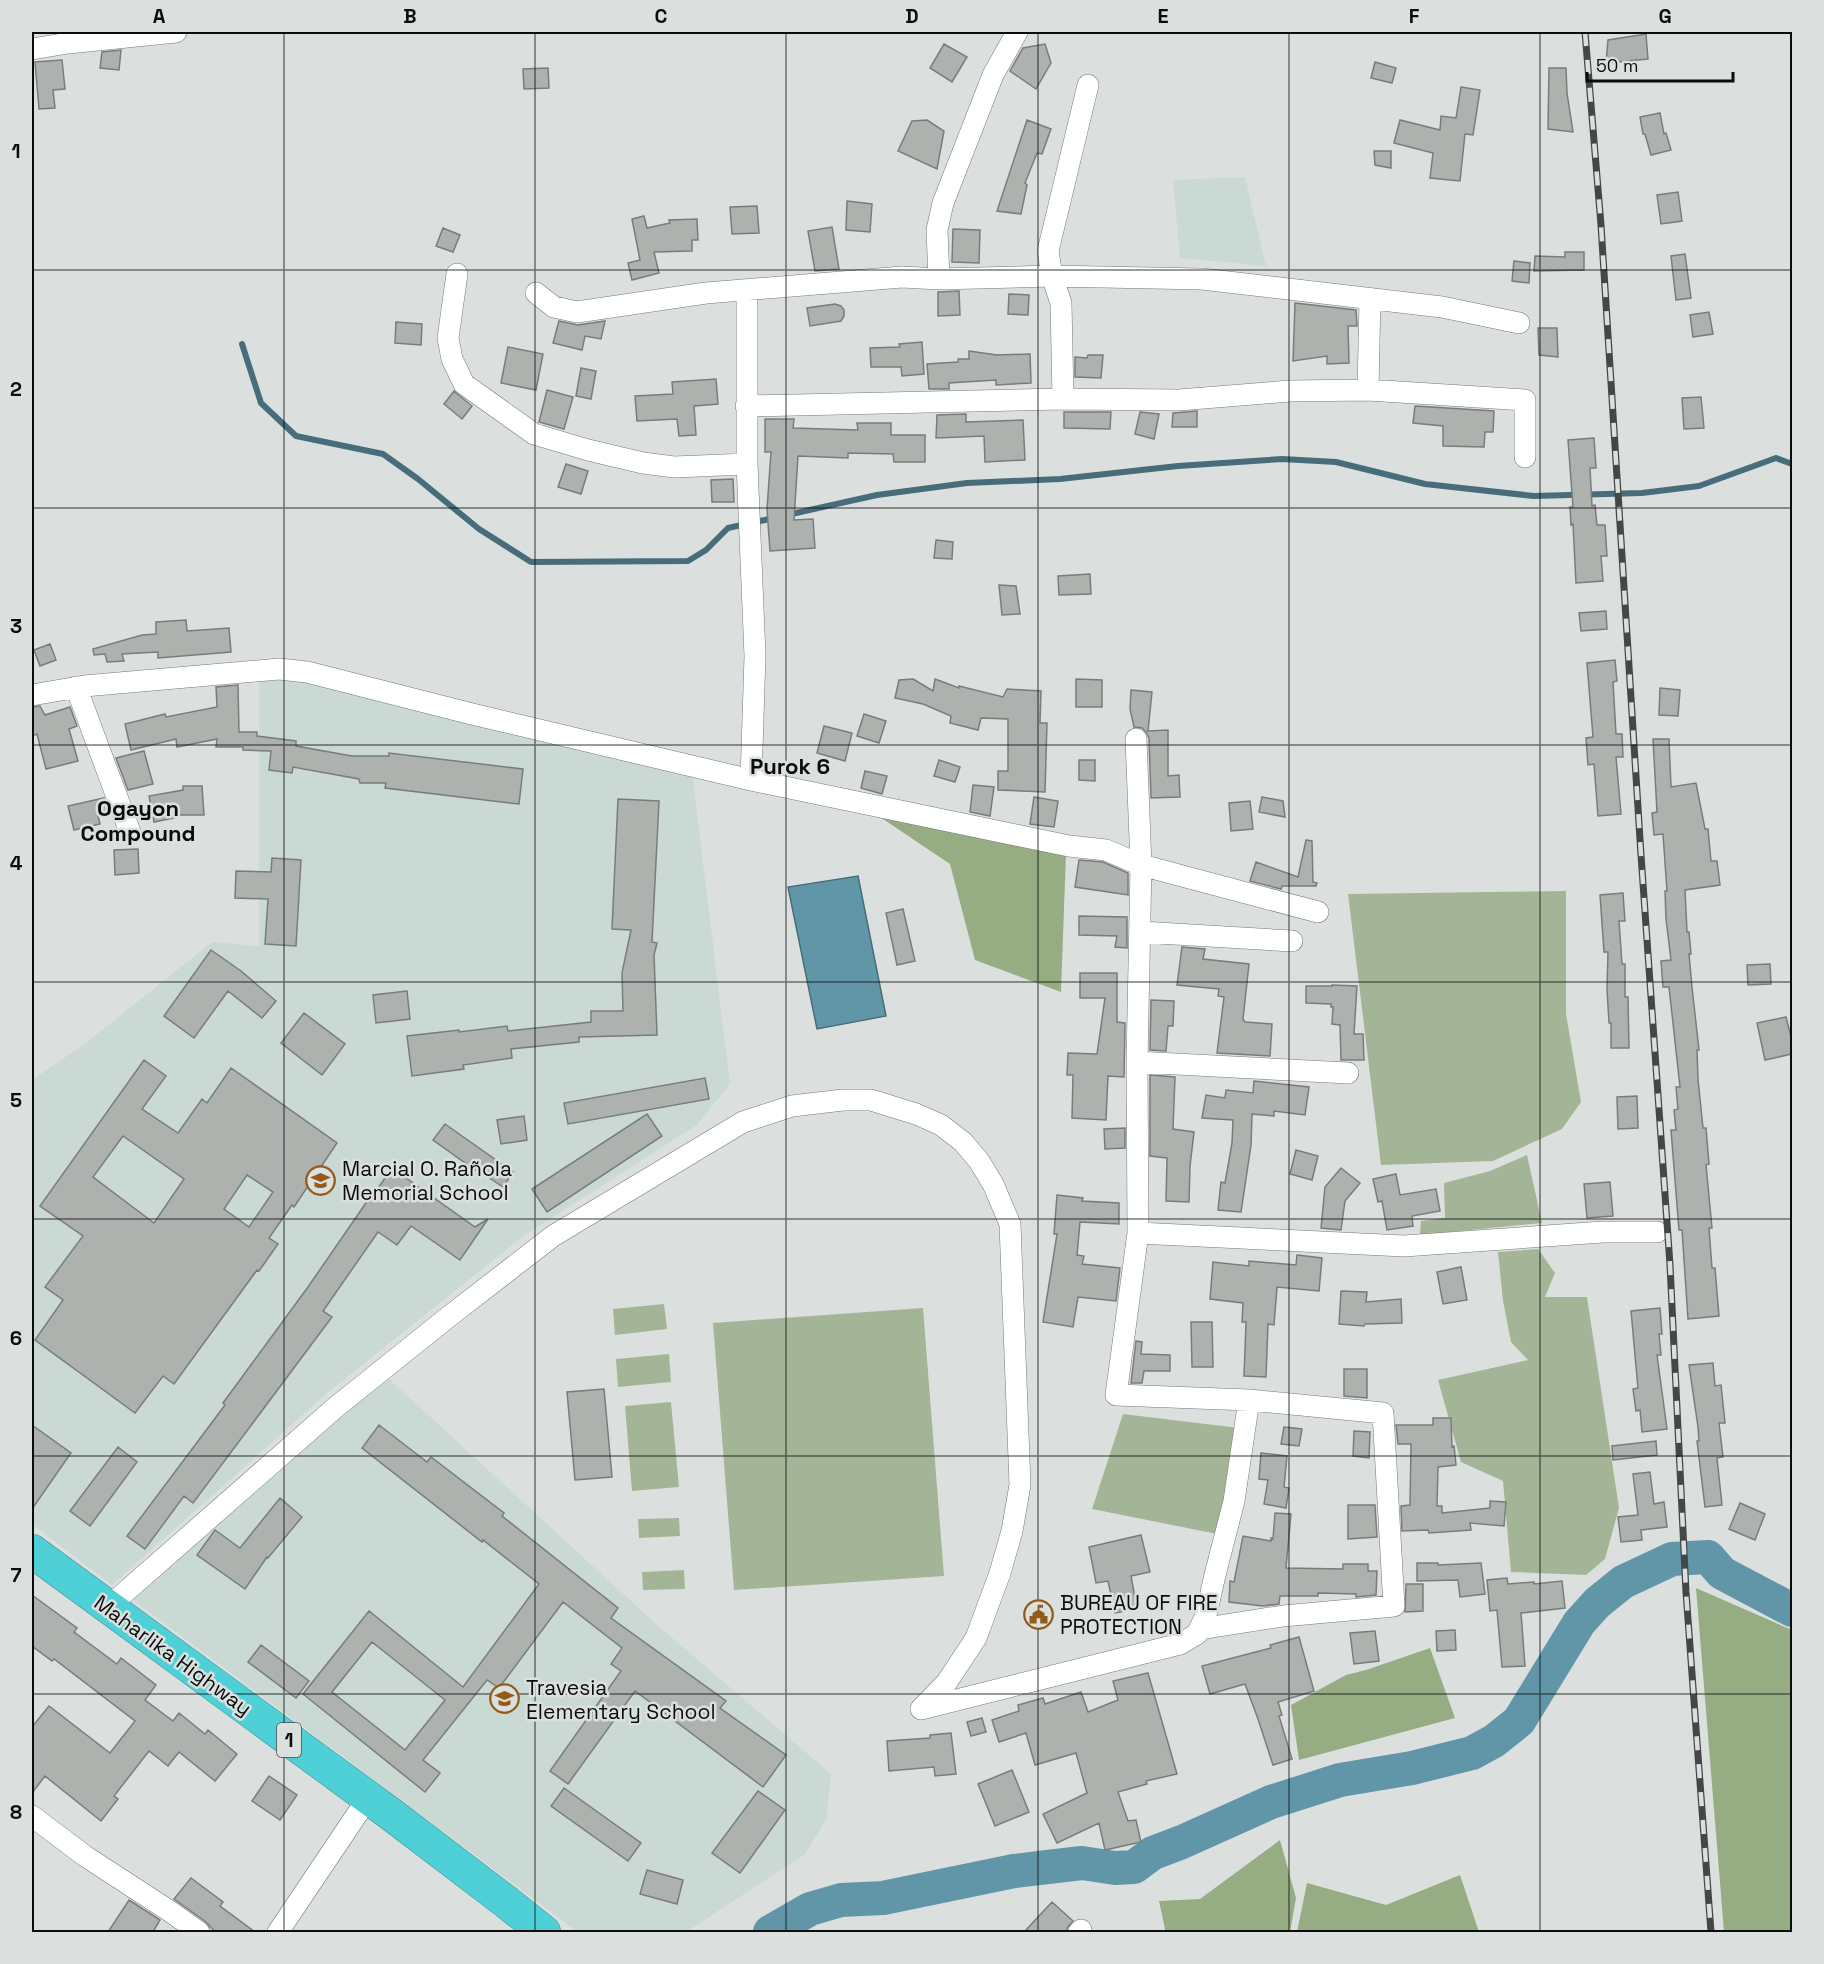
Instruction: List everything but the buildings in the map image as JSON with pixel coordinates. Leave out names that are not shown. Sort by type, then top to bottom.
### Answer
[{"type":"highway","name":"Maharlika Highway","points":[[32,1551],[368,1798],[544,1932]]},
{"type":"street","points":[[32,49],[176,32]]},
{"type":"street","points":[[939,279],[937,230],[943,203],[993,75],[1017,32]]},
{"type":"street","points":[[1063,399],[1061,303],[1052,276],[1048,251],[1088,86]]},
{"type":"street","points":[[457,274],[448,338],[452,359],[464,384],[534,434],[643,463],[674,467],[747,464]]},
{"type":"street","points":[[536,294],[554,307],[577,312],[706,293],[902,277],[939,279],[1052,276],[1202,279],[1442,307],[1519,323]]},
{"type":"street","points":[[747,290],[747,464],[755,656],[751,780]]},
{"type":"street","points":[[1368,390],[1370,299]]},
{"type":"street","points":[[746,406],[1063,399],[1179,400],[1290,391],[1368,390],[1525,400],[1525,457]]},
{"type":"street","points":[[32,695],[76,687],[279,669],[307,672],[472,714],[751,780],[1069,846],[1106,850],[1141,865],[1318,912]]},
{"type":"street","points":[[76,687],[130,832]]},
{"type":"street","points":[[1136,739],[1141,865],[1137,1062],[1138,1233],[1116,1395],[1249,1400],[1383,1413],[1394,1606],[1283,1616],[1200,1629]]},
{"type":"street","points":[[1141,932],[1292,941]]},
{"type":"street","points":[[1137,1062],[1348,1073]]},
{"type":"street","points":[[107,1608],[336,1407],[447,1317],[553,1236],[743,1122],[792,1106],[843,1100],[871,1101],[916,1114],[941,1125],[963,1142],[979,1161],[993,1184],[1010,1224],[1020,1485],[1012,1531],[976,1638],[948,1682],[921,1709],[1180,1644],[1197,1634],[1206,1615],[1234,1501],[1249,1400]]},
{"type":"street","points":[[1138,1233],[1404,1246],[1602,1232],[1657,1232]]},
{"type":"street","points":[[278,1932],[368,1798]]},
{"type":"street","points":[[32,1816],[85,1856],[199,1932]]},
{"type":"shaded area","points":[[1245,177],[1266,266],[1180,258],[1173,180]]},
{"type":"shaded area","name":"Marcial O. Rañola Memorial School","points":[[298,678],[692,773],[730,1084],[697,1125],[525,1235],[326,1394],[112,1585],[32,1524],[32,1080],[86,1043],[212,942],[259,946],[259,679]]},
{"type":"shaded area","name":"Travesia Elementary School","points":[[389,1379],[656,1624],[831,1774],[826,1820],[804,1855],[686,1932],[578,1932],[133,1600],[342,1416]]},
{"type":"green space","points":[[877,815],[1066,853],[1061,992],[975,960],[950,864]]},
{"type":"green space","points":[[1566,891],[1566,1014],[1581,1102],[1562,1129],[1493,1161],[1381,1165],[1348,894]]},
{"type":"green space","points":[[1527,1155],[1542,1223],[1420,1235],[1421,1221],[1445,1218],[1444,1183],[1490,1171]]},
{"type":"green space","points":[[1538,1249],[1555,1273],[1545,1297],[1587,1297],[1619,1508],[1605,1559],[1586,1575],[1511,1572],[1503,1481],[1461,1462],[1438,1380],[1528,1360],[1511,1342],[1503,1301],[1498,1252]]},
{"type":"green space","points":[[664,1304],[667,1329],[615,1335],[613,1309]]},
{"type":"green space","points":[[923,1308],[944,1576],[734,1590],[713,1323]]},
{"type":"green space","points":[[669,1354],[671,1382],[618,1387],[616,1359]]},
{"type":"green space","points":[[671,1402],[679,1487],[632,1491],[625,1406]]},
{"type":"green space","points":[[1123,1414],[1239,1428],[1217,1534],[1092,1509]]},
{"type":"green space","points":[[679,1518],[680,1536],[639,1538],[638,1519]]},
{"type":"green space","points":[[684,1570],[685,1589],[643,1590],[642,1572]]},
{"type":"green space","points":[[1696,1588],[1792,1630],[1792,1932],[1724,1932]]},
{"type":"green space","points":[[1430,1648],[1455,1718],[1299,1760],[1291,1705],[1346,1675]]},
{"type":"green space","points":[[1280,1840],[1296,1898],[1290,1932],[1163,1932],[1165,1929],[1159,1901],[1200,1899]]},
{"type":"green space","points":[[1460,1875],[1479,1932],[1297,1932],[1307,1883],[1386,1905]]},
{"type":"water","points":[[858,876],[886,1016],[817,1029],[788,887]]},
{"type":"waterway","points":[[242,344],[261,403],[296,436],[383,454],[418,479],[479,529],[531,562],[688,561],[706,550],[728,528],[774,518]]},
{"type":"waterway","points":[[787,515],[877,495],[967,483],[1060,479],[1178,466],[1282,459],[1336,462],[1425,484],[1534,496],[1642,493],[1699,486],[1776,458],[1792,464]]},
{"type":"waterway","points":[[770,1932],[810,1909],[841,1900],[883,1898],[1014,1871],[1082,1863],[1115,1868],[1134,1867],[1153,1853],[1271,1802],[1340,1780],[1412,1768],[1472,1753],[1494,1741],[1519,1721],[1579,1623],[1597,1603],[1623,1582],[1672,1559],[1708,1557],[1722,1573],[1792,1610]]},
{"type":"railway","points":[[1585,32],[1601,225],[1670,1265],[1686,1592],[1711,1932]]},
{"type":"place","name":"Marcial O. Rañola Memorial School","points":[[321,1180]]},
{"type":"place","name":"BUREAU OF FIRE PROTECTION","points":[[1039,1614]]},
{"type":"place","name":"Travesia Elementary School","points":[[505,1699]]},
{"type":"district","name":"Purok 6","points":[[790,766]]},
{"type":"district","name":"Ogayon Compound","points":[[138,820]]}]
